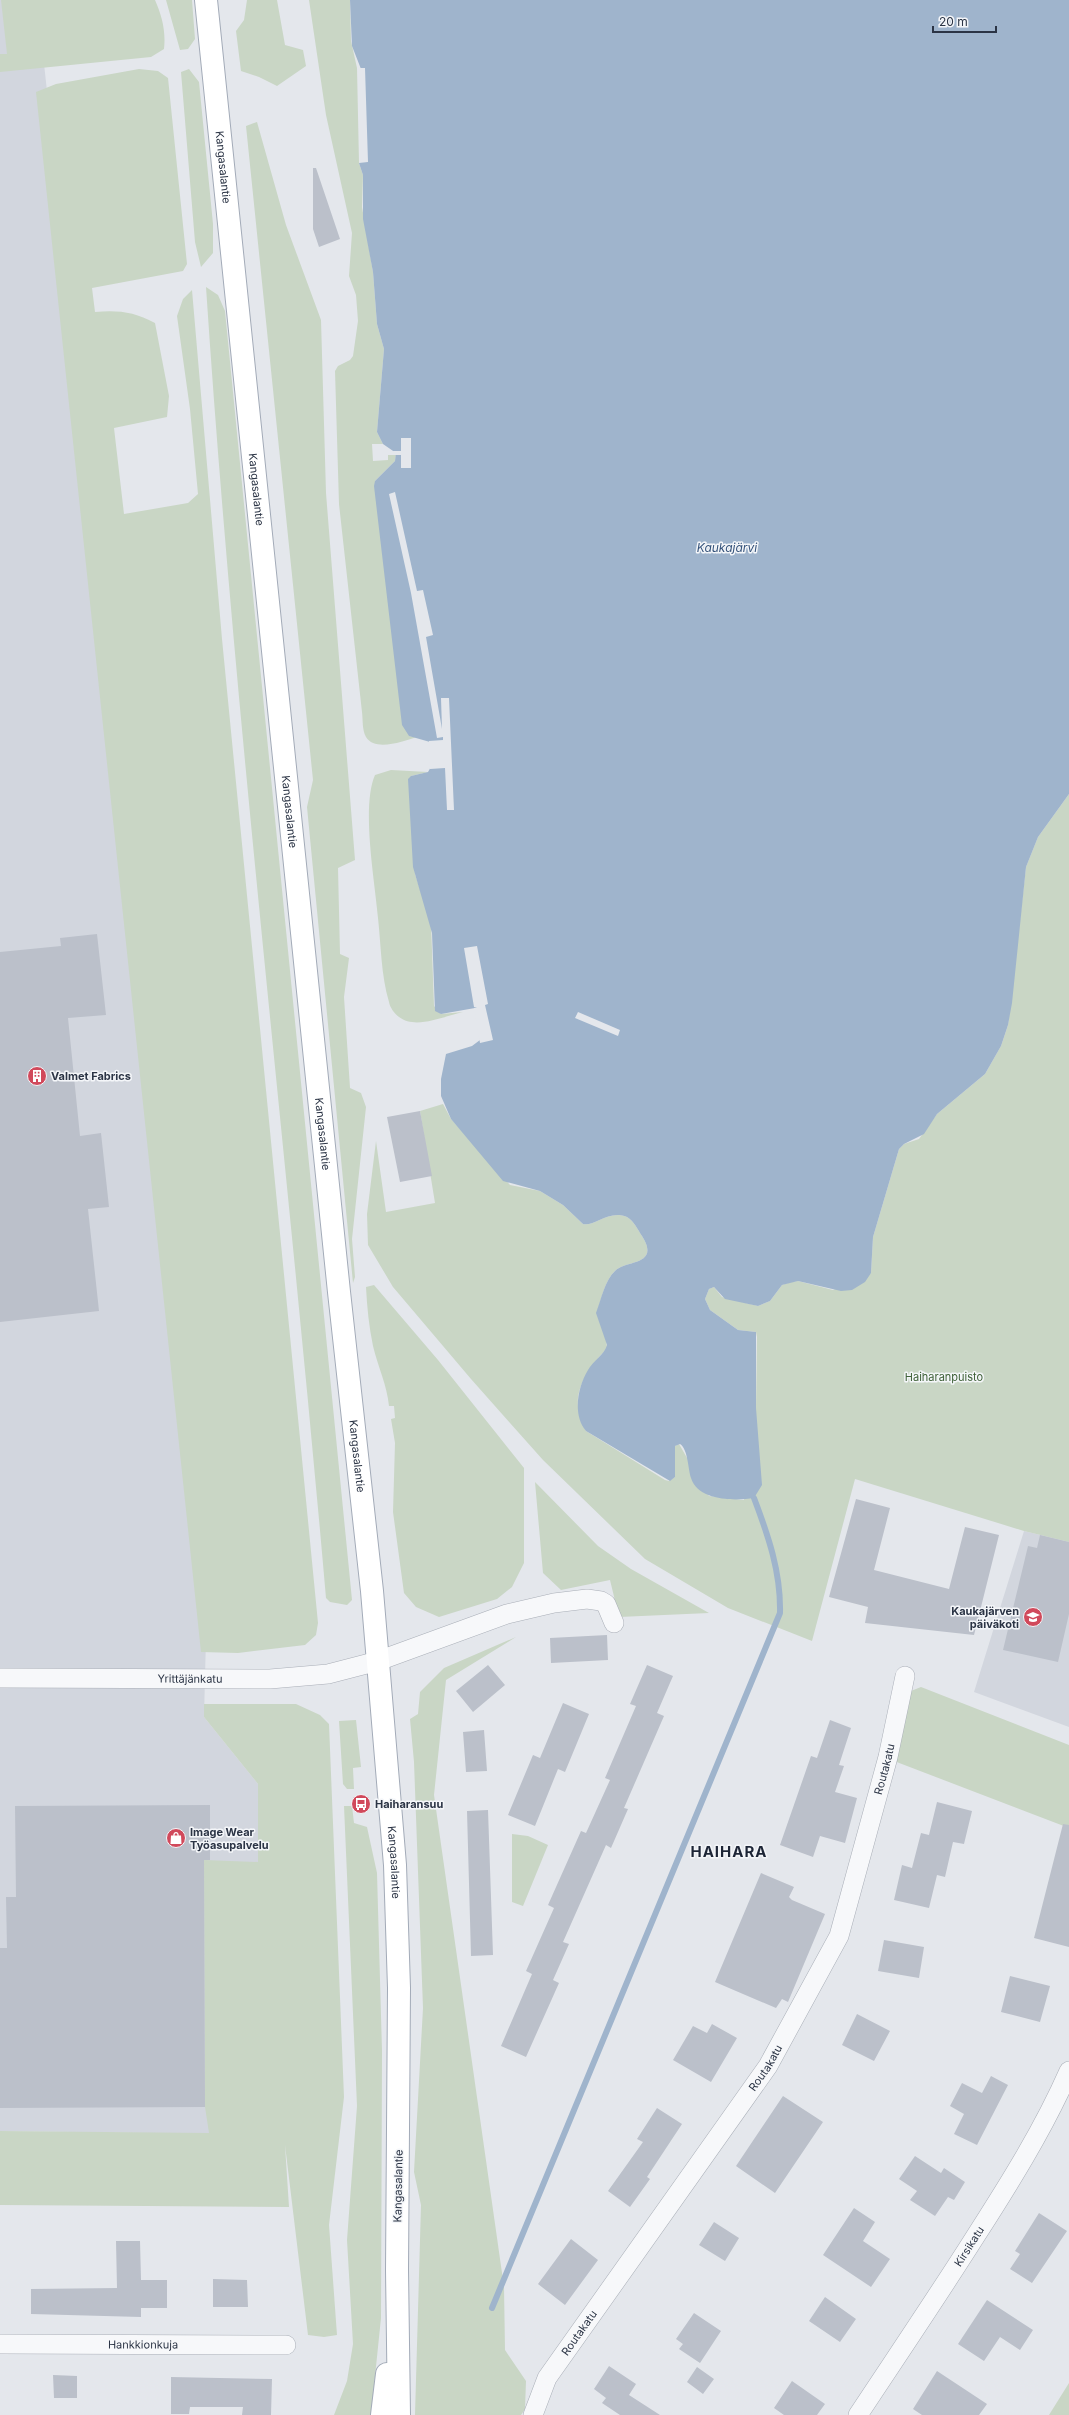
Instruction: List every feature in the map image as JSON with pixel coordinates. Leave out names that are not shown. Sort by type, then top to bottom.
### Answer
[{"type":"main road","name":"Kangasalantie","points":[[206,0],[378,1660],[395,1865],[398,1920],[397,2270],[399,2415]]},
{"type":"main road","name":"Kangasalantie","points":[[382,2415],[397,2270]]},
{"type":"street","points":[[378,1660],[484,1621],[554,1603],[587,1599],[601,1601],[606,1604],[614,1623]]},
{"type":"street","name":"Yrittäjänkatu","points":[[0,1678],[270,1679],[328,1674],[378,1660]]},
{"type":"street","name":"Routakatu","points":[[533,2415],[547,2378],[768,2066],[839,1936],[888,1756],[904,1676]]},
{"type":"street","name":"Kirsikatu","points":[[858,2415],[931,2306],[1014,2176],[1053,2108],[1069,2071]]},
{"type":"street","name":"Hankkionkuja","points":[[0,2344],[286,2344]]},
{"type":"shaded area","points":[[0,0],[37,0],[208,1558],[204,1717],[258,1784],[284,2135],[0,2131]]},
{"type":"shaded area","name":"Kaukajärven päiväkoti","points":[[1024,1531],[1069,1542],[1069,1727],[974,1692]]},
{"type":"green space","points":[[1,0],[155,0],[163,24],[164,49],[151,57],[0,72],[0,54],[7,54]]},
{"type":"green space","points":[[166,0],[192,0],[195,39],[188,49],[180,50]]},
{"type":"green space","points":[[247,0],[277,0],[285,45],[303,50],[306,66],[277,86],[259,77],[241,71],[236,31],[244,20]]},
{"type":"green space","points":[[309,0],[350,0],[351,41],[357,68],[359,163],[363,175],[362,207],[373,272],[377,324],[384,349],[377,432],[383,444],[372,444],[373,461],[388,460],[388,455],[396,455],[395,461],[375,481],[409,736],[417,737],[383,745],[370,741],[366,737],[364,731],[339,504],[335,371],[338,366],[350,360],[353,356],[358,321],[356,295],[349,276],[352,233],[326,115]]},
{"type":"green space","points":[[139,69],[158,71],[168,78],[187,264],[183,271],[92,288],[95,312],[112,311],[133,314],[155,323],[169,396],[167,417],[114,428],[124,514],[188,503],[198,494],[190,409],[177,316],[183,299],[192,290],[222,639],[318,1623],[316,1635],[305,1645],[238,1653],[201,1652],[36,92],[56,84]]},
{"type":"green space","points":[[189,69],[199,82],[213,224],[213,253],[201,267],[195,242],[181,72]]},
{"type":"green space","points":[[257,122],[286,225],[321,320],[326,493],[355,860],[338,868],[340,954],[349,958],[344,997],[350,1088],[361,1093],[366,1107],[352,1239],[355,1277],[353,1283],[307,807],[313,780],[246,126]]},
{"type":"green space","points":[[206,287],[218,295],[225,311],[352,1600],[347,1605],[330,1602],[326,1598],[247,779],[218,451]]},
{"type":"green space","points":[[391,770],[428,772],[411,776],[415,874],[431,923],[434,1006],[441,1014],[463,1012],[430,1021],[406,1021],[399,1017],[393,1011],[386,992],[370,845],[369,806],[371,789],[375,775]]},
{"type":"green space","name":"Haiharanpuisto","points":[[1069,794],[1069,1542],[1024,1531],[855,1479],[812,1641],[728,1608],[645,1559],[543,1460],[471,1379],[393,1287],[368,1245],[367,1214],[376,1141],[386,1212],[435,1203],[420,1111],[443,1104],[451,1119],[510,1185],[540,1191],[563,1205],[583,1224],[592,1223],[614,1215],[627,1217],[632,1221],[647,1246],[647,1253],[639,1261],[615,1271],[606,1285],[597,1313],[606,1339],[607,1348],[591,1367],[581,1386],[578,1397],[578,1407],[581,1419],[586,1431],[665,1480],[669,1481],[675,1477],[675,1446],[679,1444],[709,1496],[744,1500],[756,1408],[757,1337],[756,1332],[738,1330],[710,1310],[705,1299],[709,1289],[714,1287],[722,1297],[758,1306],[770,1301],[782,1285],[791,1282],[798,1281],[833,1290],[871,1273],[873,1237],[899,1149],[904,1144],[919,1139],[937,1114],[985,1074],[1001,1046],[1008,1025],[1026,867],[1038,837]]},
{"type":"green space","points":[[374,1285],[438,1360],[524,1468],[524,1563],[512,1587],[497,1599],[439,1617],[416,1607],[404,1593],[393,1512],[395,1443],[391,1419],[395,1418],[394,1406],[389,1406],[370,1332],[366,1287]]},
{"type":"green space","points":[[535,1482],[598,1546],[631,1569],[709,1613],[619,1617],[610,1580],[561,1590],[543,1573]]},
{"type":"green space","points":[[516,1637],[446,1680],[434,1795],[504,2287],[505,2350],[526,2381],[525,2409],[521,2415],[415,2415],[421,2205],[414,2172],[423,2008],[414,1762],[410,1719],[418,1714],[420,1692],[444,1668]]},
{"type":"green space","points":[[921,1687],[1069,1745],[1069,1828],[894,1761],[906,1693]]},
{"type":"green space","points":[[204,1704],[296,1704],[320,1715],[329,1724],[344,2097],[329,2225],[337,2335],[324,2337],[308,2335],[285,2145],[289,2207],[0,2205],[0,2131],[209,2133],[205,2107],[204,1860],[258,1862],[258,1784],[204,1717]]},
{"type":"green space","points":[[356,1720],[361,1767],[353,1768],[354,1789],[347,1789],[343,1784],[339,1721]]},
{"type":"green space","points":[[344,1806],[352,1806],[354,1823],[367,1827],[377,1873],[382,2051],[381,2318],[371,2415],[334,2415],[347,2381],[353,2344],[347,2240],[357,2106]]},
{"type":"green space","points":[[512,1834],[528,1836],[548,1845],[523,1906],[512,1902]]},
{"type":"green space","points":[[1069,2383],[1069,2415],[1049,2415]]},
{"type":"water","name":"Kaukajärvi","points":[[350,0],[1069,0],[1069,794],[1038,837],[1026,867],[1012,1003],[1008,1025],[1001,1046],[985,1074],[937,1114],[924,1134],[904,1144],[899,1149],[873,1237],[871,1273],[865,1282],[852,1290],[841,1291],[798,1281],[782,1285],[770,1301],[758,1306],[725,1299],[714,1287],[709,1289],[705,1299],[710,1310],[738,1330],[756,1332],[756,1408],[762,1485],[754,1498],[718,1498],[701,1491],[695,1486],[691,1478],[685,1450],[680,1444],[675,1446],[675,1477],[670,1481],[586,1431],[579,1417],[579,1392],[588,1370],[604,1351],[607,1345],[596,1313],[606,1285],[615,1271],[639,1261],[647,1253],[647,1246],[636,1226],[627,1217],[614,1215],[592,1223],[583,1224],[563,1205],[540,1191],[503,1181],[451,1119],[441,1096],[441,1079],[446,1054],[472,1046],[480,1040],[479,1019],[475,1008],[441,1014],[435,1011],[432,933],[413,867],[408,779],[411,776],[428,772],[432,765],[430,742],[409,736],[402,725],[374,486],[375,481],[395,461],[396,453],[383,444],[377,432],[384,349],[377,324],[373,272],[363,219],[363,175],[359,163],[361,69],[352,46]]},
{"type":"pier","points":[[359,68],[365,68],[368,162],[359,163]]},
{"type":"pier","points":[[401,438],[411,438],[411,468],[401,468],[401,455],[394,455],[393,451],[401,451]]},
{"type":"pier","points":[[395,492],[417,591],[423,590],[433,635],[426,637],[442,729],[441,698],[449,698],[454,810],[447,810],[445,768],[430,769],[429,741],[443,740],[443,737],[437,738],[411,593],[389,494]]},
{"type":"pier","points":[[477,946],[488,1004],[485,1005],[493,1040],[480,1043],[474,1008],[477,1007],[474,1007],[464,948]]},
{"type":"pier","points":[[578,1012],[620,1030],[618,1036],[575,1018]]},
{"type":"building","points":[[313,168],[316,168],[340,239],[319,247],[313,229]]},
{"type":"building","name":"Valmet Fabrics","points":[[97,934],[106,1015],[68,1018],[80,1136],[101,1133],[109,1207],[88,1209],[99,1311],[0,1322],[0,952],[61,946],[60,938]]},
{"type":"building","points":[[420,1111],[432,1176],[400,1182],[387,1117]]},
{"type":"building","points":[[856,1499],[890,1508],[874,1570],[949,1589],[965,1527],[999,1535],[974,1635],[865,1623],[868,1607],[829,1597]]},
{"type":"building","points":[[1040,1535],[1069,1542],[1069,1614],[1058,1662],[1003,1650],[1028,1546],[1037,1548]]},
{"type":"building","points":[[607,1635],[608,1660],[551,1663],[550,1638]]},
{"type":"building","points":[[488,1665],[505,1685],[473,1712],[456,1691]]},
{"type":"building","points":[[647,1665],[673,1676],[657,1713],[664,1716],[624,1808],[628,1809],[611,1848],[606,1845],[563,1942],[569,1944],[553,1980],[559,1983],[526,2057],[501,2046],[532,1974],[526,1971],[554,1908],[548,1905],[581,1831],[586,1833],[610,1780],[605,1778],[636,1706],[630,1704]]},
{"type":"building","points":[[563,1703],[589,1714],[565,1772],[558,1769],[535,1826],[508,1815],[533,1755],[540,1758]]},
{"type":"building","points":[[830,1720],[851,1728],[839,1765],[844,1766],[835,1792],[857,1798],[845,1843],[820,1836],[813,1857],[780,1845],[811,1756],[817,1758]]},
{"type":"building","points":[[484,1730],[487,1771],[466,1772],[463,1732]]},
{"type":"building","points":[[937,1802],[972,1811],[964,1844],[953,1842],[945,1877],[937,1875],[929,1908],[894,1900],[902,1865],[912,1868],[921,1833],[929,1835]]},
{"type":"building","points":[[210,1805],[210,1860],[204,1860],[205,2107],[0,2108],[0,1948],[7,1948],[6,1897],[16,1897],[15,1806]]},
{"type":"building","points":[[488,1810],[493,1955],[471,1956],[467,1811]]},
{"type":"building","points":[[1063,1824],[1069,1825],[1069,1947],[1034,1938]]},
{"type":"building","points":[[761,1873],[794,1887],[789,1897],[792,1900],[825,1914],[788,2002],[782,1999],[776,2008],[715,1982]]},
{"type":"building","points":[[884,1940],[924,1947],[919,1978],[878,1971]]},
{"type":"building","points":[[1010,1976],[1050,1986],[1040,2022],[1001,2012]]},
{"type":"building","points":[[857,2014],[890,2031],[874,2061],[842,2045]]},
{"type":"building","points":[[712,2024],[737,2038],[711,2082],[673,2060],[693,2026],[707,2033]]},
{"type":"building","points":[[991,2076],[1008,2085],[977,2145],[954,2134],[964,2114],[950,2106],[962,2083],[982,2093]]},
{"type":"building","points":[[783,2096],[823,2122],[775,2193],[736,2166]]},
{"type":"building","points":[[657,2108],[682,2124],[647,2177],[650,2179],[630,2207],[608,2191],[643,2142],[637,2139]]},
{"type":"building","points":[[915,2156],[941,2173],[944,2168],[965,2182],[954,2200],[948,2197],[935,2216],[910,2200],[917,2191],[899,2179]]},
{"type":"building","points":[[854,2208],[875,2222],[863,2241],[890,2259],[871,2287],[823,2255]]},
{"type":"building","points":[[1039,2213],[1067,2231],[1032,2283],[1010,2269],[1020,2254],[1015,2251]]},
{"type":"building","points":[[714,2222],[739,2238],[725,2261],[699,2245]]},
{"type":"building","points":[[571,2239],[598,2260],[565,2305],[538,2284]]},
{"type":"building","points":[[116,2241],[140,2241],[141,2280],[167,2280],[167,2308],[141,2308],[141,2317],[31,2314],[31,2289],[117,2288]]},
{"type":"building","points":[[213,2279],[247,2280],[248,2307],[213,2307]]},
{"type":"building","points":[[825,2297],[856,2319],[840,2342],[809,2321]]},
{"type":"building","points":[[987,2300],[1033,2330],[1020,2350],[1000,2337],[984,2361],[958,2344]]},
{"type":"building","points":[[694,2313],[721,2331],[700,2363],[679,2349],[683,2344],[676,2339]]},
{"type":"building","points":[[609,2366],[636,2384],[629,2395],[660,2415],[620,2415],[602,2403],[606,2398],[594,2389]]},
{"type":"building","points":[[697,2367],[714,2379],[703,2394],[687,2382]]},
{"type":"building","points":[[937,2371],[987,2404],[979,2415],[922,2415],[913,2409]]},
{"type":"building","points":[[53,2375],[77,2376],[77,2398],[54,2398]]},
{"type":"building","points":[[171,2377],[272,2379],[271,2415],[242,2415],[243,2407],[190,2407],[189,2414],[171,2414]]},
{"type":"building","points":[[792,2381],[825,2404],[817,2415],[784,2415],[774,2408]]},
{"type":"waterway","points":[[492,2308],[780,1613],[780,1598],[773,1554],[754,1498]]},
{"type":"place","name":"Valmet Fabrics","points":[[37,1076]]},
{"type":"place","name":"Kaukajärven päiväkoti","points":[[1033,1617]]},
{"type":"place","name":"Haiharansuu","points":[[361,1804]]},
{"type":"place","name":"Image Wear Työasupalvelu","points":[[176,1838]]},
{"type":"district","name":"HAIHARA","points":[[729,1852]]}]
